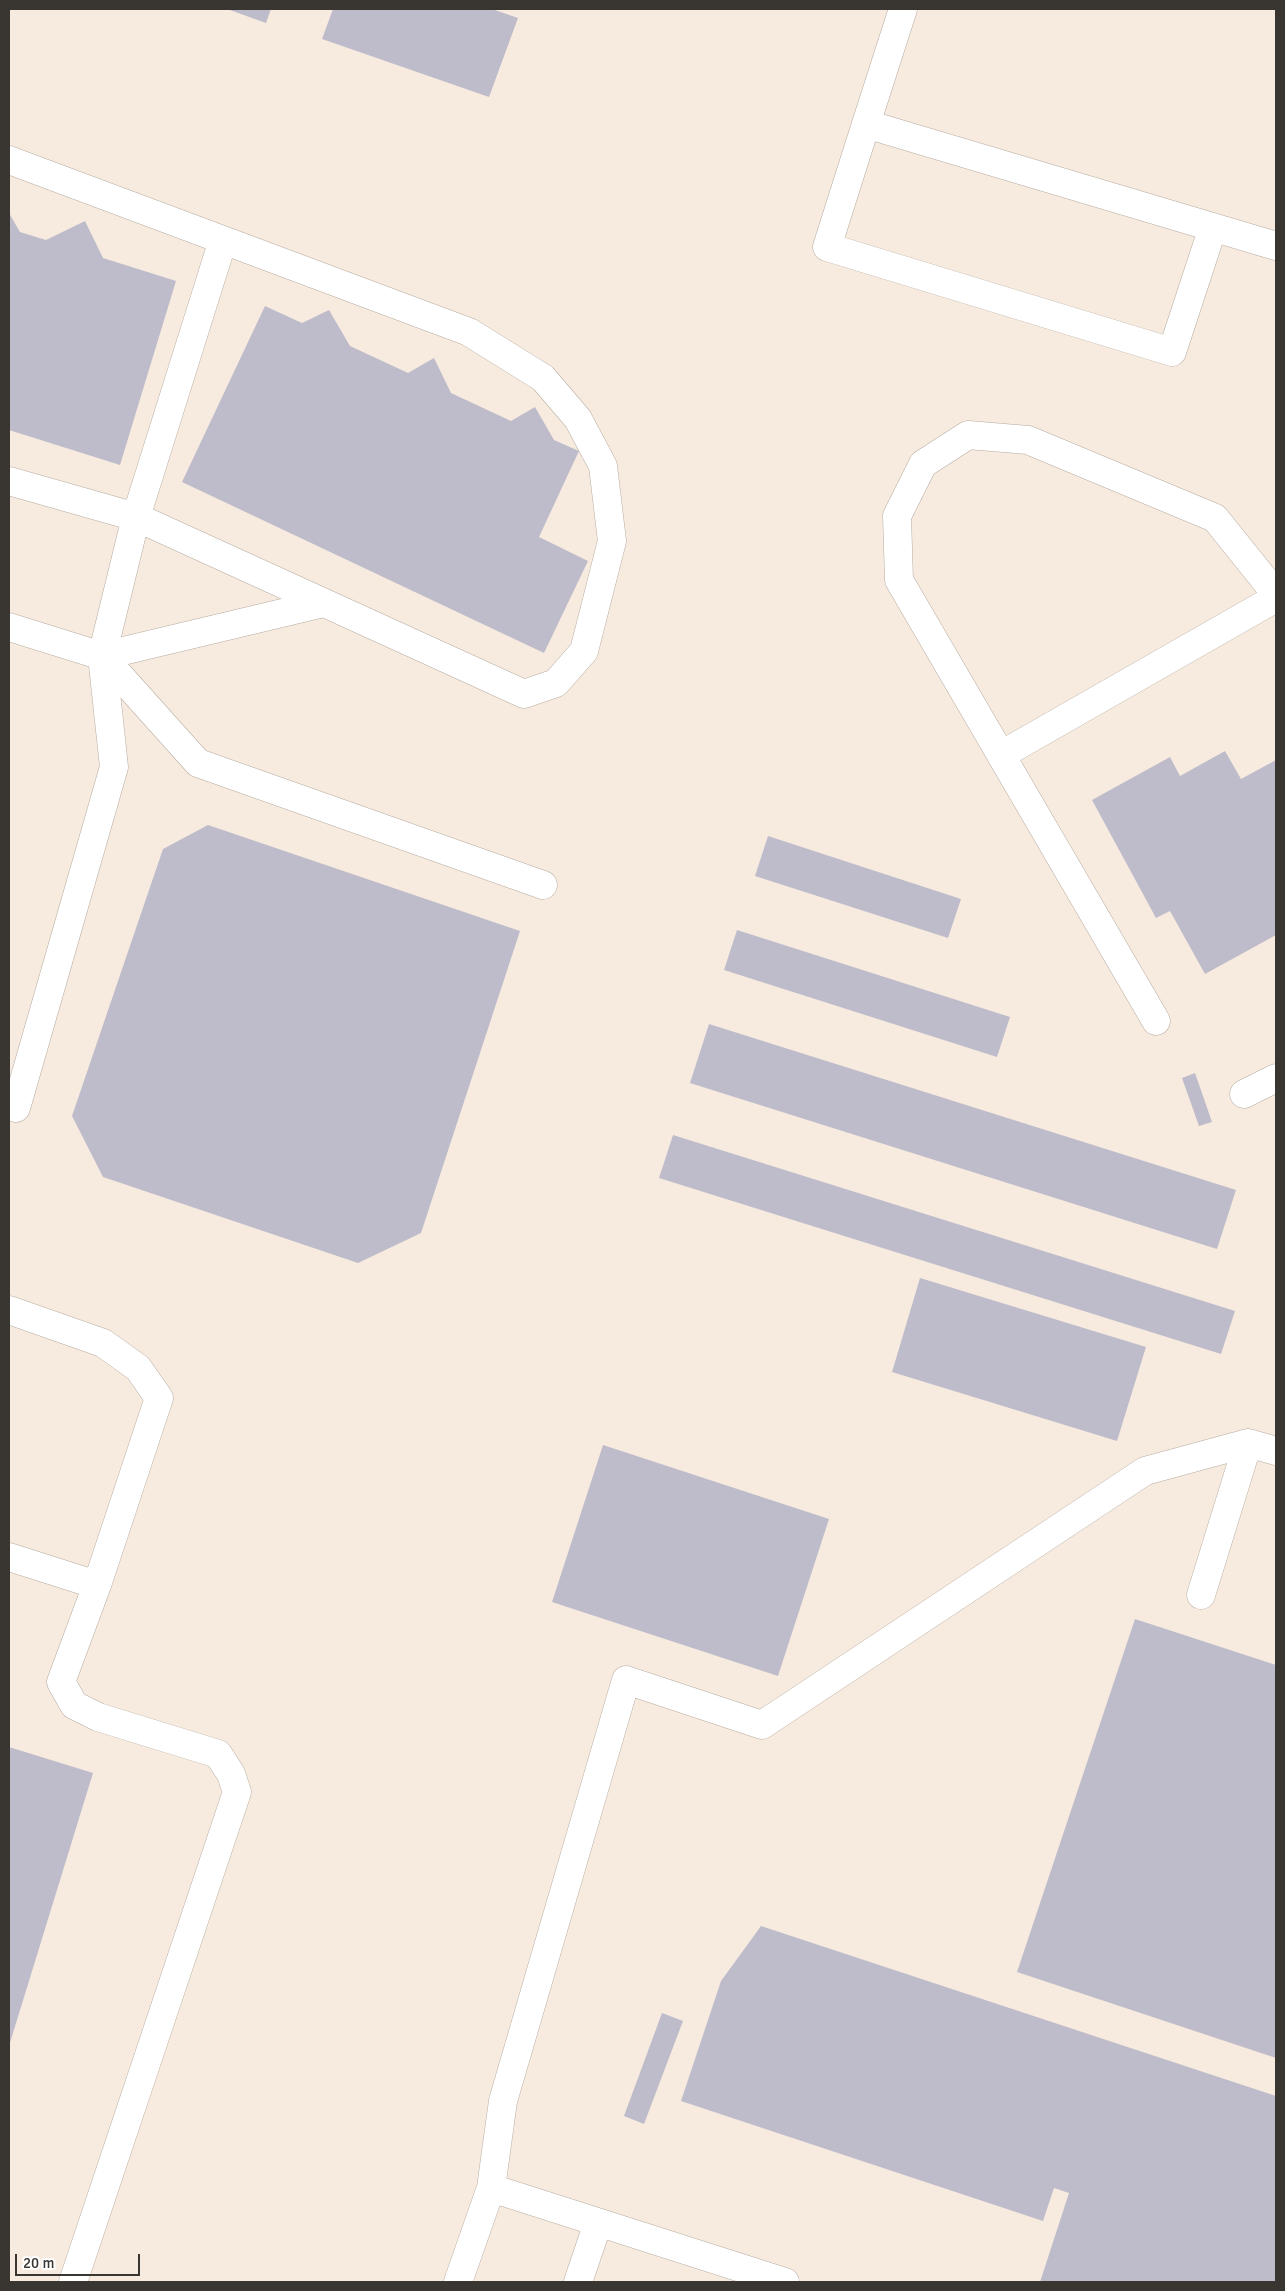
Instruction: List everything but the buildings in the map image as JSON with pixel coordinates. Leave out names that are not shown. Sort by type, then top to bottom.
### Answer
[{"type":"street","points":[[903,9],[827,248],[1172,352],[1214,227]]},
{"type":"street","points":[[866,124],[1276,246]]},
{"type":"street","points":[[9,160],[469,332],[543,378],[578,419],[603,466],[612,541],[584,651],[556,683],[524,694],[136,517],[9,481]]},
{"type":"street","points":[[16,1108],[114,767],[102,656],[136,517],[223,240]]},
{"type":"street","points":[[1001,755],[1276,596],[1216,518],[1028,440],[968,435],[923,464],[897,516],[899,580],[1156,1022]]},
{"type":"street","points":[[102,656],[324,602]]},
{"type":"street","points":[[9,627],[102,656],[198,763],[543,885]]},
{"type":"street","points":[[1244,1094],[1276,1078]]},
{"type":"street","points":[[9,1310],[103,1343],[138,1368],[159,1398],[97,1584],[61,1682],[74,1705],[98,1717],[218,1754],[231,1774],[237,1792],[73,2282]]},
{"type":"street","points":[[458,2282],[491,2188],[503,2100],[626,1680],[762,1725],[1145,1471],[1248,1443],[1276,1451]]},
{"type":"street","points":[[1201,1595],[1248,1443]]},
{"type":"street","points":[[9,1557],[97,1584]]},
{"type":"street","points":[[491,2188],[785,2282]]},
{"type":"street","points":[[578,2282],[598,2223]]}]
